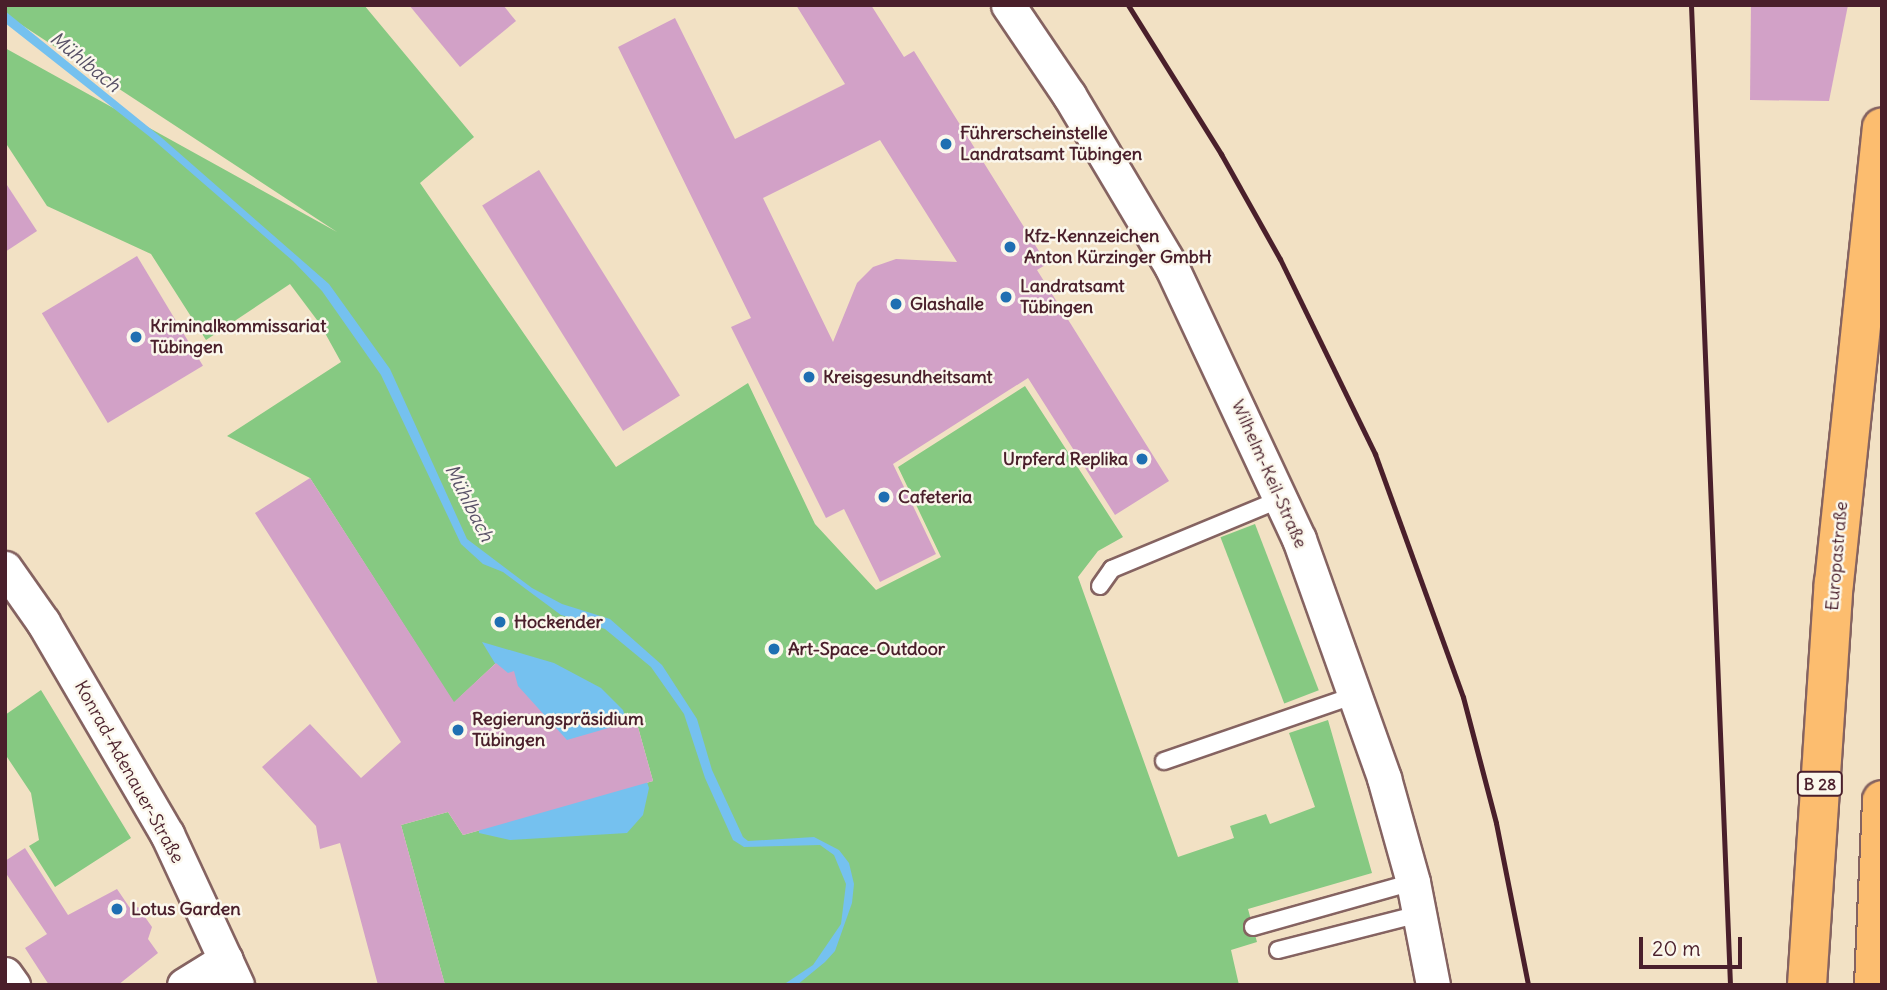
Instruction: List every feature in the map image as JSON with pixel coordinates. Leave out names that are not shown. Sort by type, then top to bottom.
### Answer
[{"type":"main road","name":"Europastraße","points":[[1807,985],[1834,583],[1882,128]]},
{"type":"main road","points":[[1874,985],[1882,800]]},
{"type":"street","name":"Wilhelm-Keil-Straße","points":[[1008,5],[1101,146],[1171,268],[1281,499],[1356,695],[1416,898],[1433,985]]},
{"type":"street","name":"Konrad-Adenauer-Straße","points":[[5,568],[121,754],[170,840],[232,972]]},
{"type":"street","points":[[184,985],[232,972]]},
{"type":"street","points":[[5,974],[13,985]]},
{"type":"lane","points":[[1100,586],[1112,569],[1281,499]]},
{"type":"lane","points":[[1164,761],[1356,695]]},
{"type":"lane","points":[[1253,927],[1416,898]]},
{"type":"lane","points":[[1278,950],[1416,898]]},
{"type":"green space","points":[[5,5],[364,5],[474,137],[420,183],[616,467],[748,383],[815,524],[876,590],[941,557],[898,467],[1025,386],[1123,537],[1098,551],[1078,577],[1178,857],[1234,838],[1230,826],[1266,814],[1270,824],[1315,807],[1289,733],[1328,720],[1372,873],[1248,909],[1257,942],[1231,950],[1239,985],[445,985],[401,825],[448,812],[463,835],[653,781],[636,720],[522,753],[496,663],[461,696],[457,708],[310,478],[227,436],[341,362],[320,324],[290,284],[206,340],[151,254],[47,206],[5,142],[5,48],[337,232],[5,14]]},
{"type":"green space","points":[[1255,524],[1319,690],[1284,703],[1220,537]]},
{"type":"green space","points":[[41,690],[131,838],[55,887],[29,846],[39,840],[31,793],[5,754],[5,715]]},
{"type":"water","points":[[5,11],[162,138],[329,284],[390,369],[467,539],[532,588],[562,604],[610,619],[662,665],[697,719],[712,770],[743,837],[748,841],[814,837],[839,850],[849,863],[854,884],[852,903],[835,951],[825,962],[797,985],[783,985],[813,965],[841,924],[846,884],[834,855],[820,845],[744,847],[733,840],[705,778],[684,714],[651,667],[605,629],[561,615],[503,572],[483,564],[461,544],[381,375],[322,291],[293,261],[150,137],[5,23]]},
{"type":"water","points":[[482,642],[554,663],[601,688],[623,710],[649,788],[643,815],[627,833],[510,840],[479,833],[478,743],[496,665]]},
{"type":"building","points":[[409,5],[503,5],[516,21],[460,67]]},
{"type":"building","name":"Landratsamt Tübingen","points":[[796,5],[871,5],[904,57],[914,51],[1047,264],[1037,270],[1169,481],[1115,515],[1028,378],[893,464],[936,554],[880,582],[844,509],[826,518],[731,327],[751,318],[618,47],[675,18],[735,139],[845,84]],"holes":[[[880,140],[957,262],[896,259],[873,267],[857,283],[833,342],[763,198]]]},
{"type":"building","points":[[1751,5],[1848,5],[1829,101],[1750,100]]},
{"type":"building","points":[[539,170],[680,396],[623,431],[482,206]]},
{"type":"building","points":[[5,182],[37,231],[5,252]]},
{"type":"building","points":[[137,256],[203,366],[108,423],[42,313]]},
{"type":"building","name":"Regierungspräsidium Tübingen","points":[[310,478],[454,702],[496,663],[508,673],[514,671],[518,686],[567,740],[636,720],[653,781],[463,835],[448,812],[401,825],[445,985],[378,985],[340,843],[320,849],[316,826],[262,767],[310,724],[361,778],[401,742],[255,513]]},
{"type":"building","points":[[25,848],[68,915],[117,889],[132,911],[138,907],[152,927],[148,939],[158,953],[118,985],[49,985],[25,948],[47,934],[5,872],[5,861]]},
{"type":"railway","points":[[1128,5],[1221,154],[1280,259],[1375,454],[1463,697],[1496,823],[1528,985]]},
{"type":"railway","points":[[1691,5],[1730,985]]},
{"type":"place","name":"Führerscheinstelle Landratsamt Tübingen","points":[[946,144]]},
{"type":"place","name":"Kfz-Kennzeichen Anton Kürzinger GmbH","points":[[1010,247]]},
{"type":"place","name":"Landratsamt Tübingen","points":[[1006,297]]},
{"type":"place","name":"Glashalle","points":[[896,304]]},
{"type":"place","name":"Kriminalkommissariat Tübingen","points":[[136,337]]},
{"type":"place","name":"Kreisgesundheitsamt","points":[[809,377]]},
{"type":"place","name":"Urpferd Replika","points":[[1142,459]]},
{"type":"place","name":"Cafeteria","points":[[884,497]]},
{"type":"place","name":"Hockender","points":[[500,622]]},
{"type":"place","name":"Art-Space-Outdoor","points":[[774,649]]},
{"type":"place","name":"Regierungspräsidium Tübingen","points":[[458,730]]},
{"type":"place","name":"Lotus Garden","points":[[117,909]]},
{"type":"water label","name":"Mühlbach","points":[[85,62]]},
{"type":"water label","name":"Mühlbach","points":[[469,503]]}]
